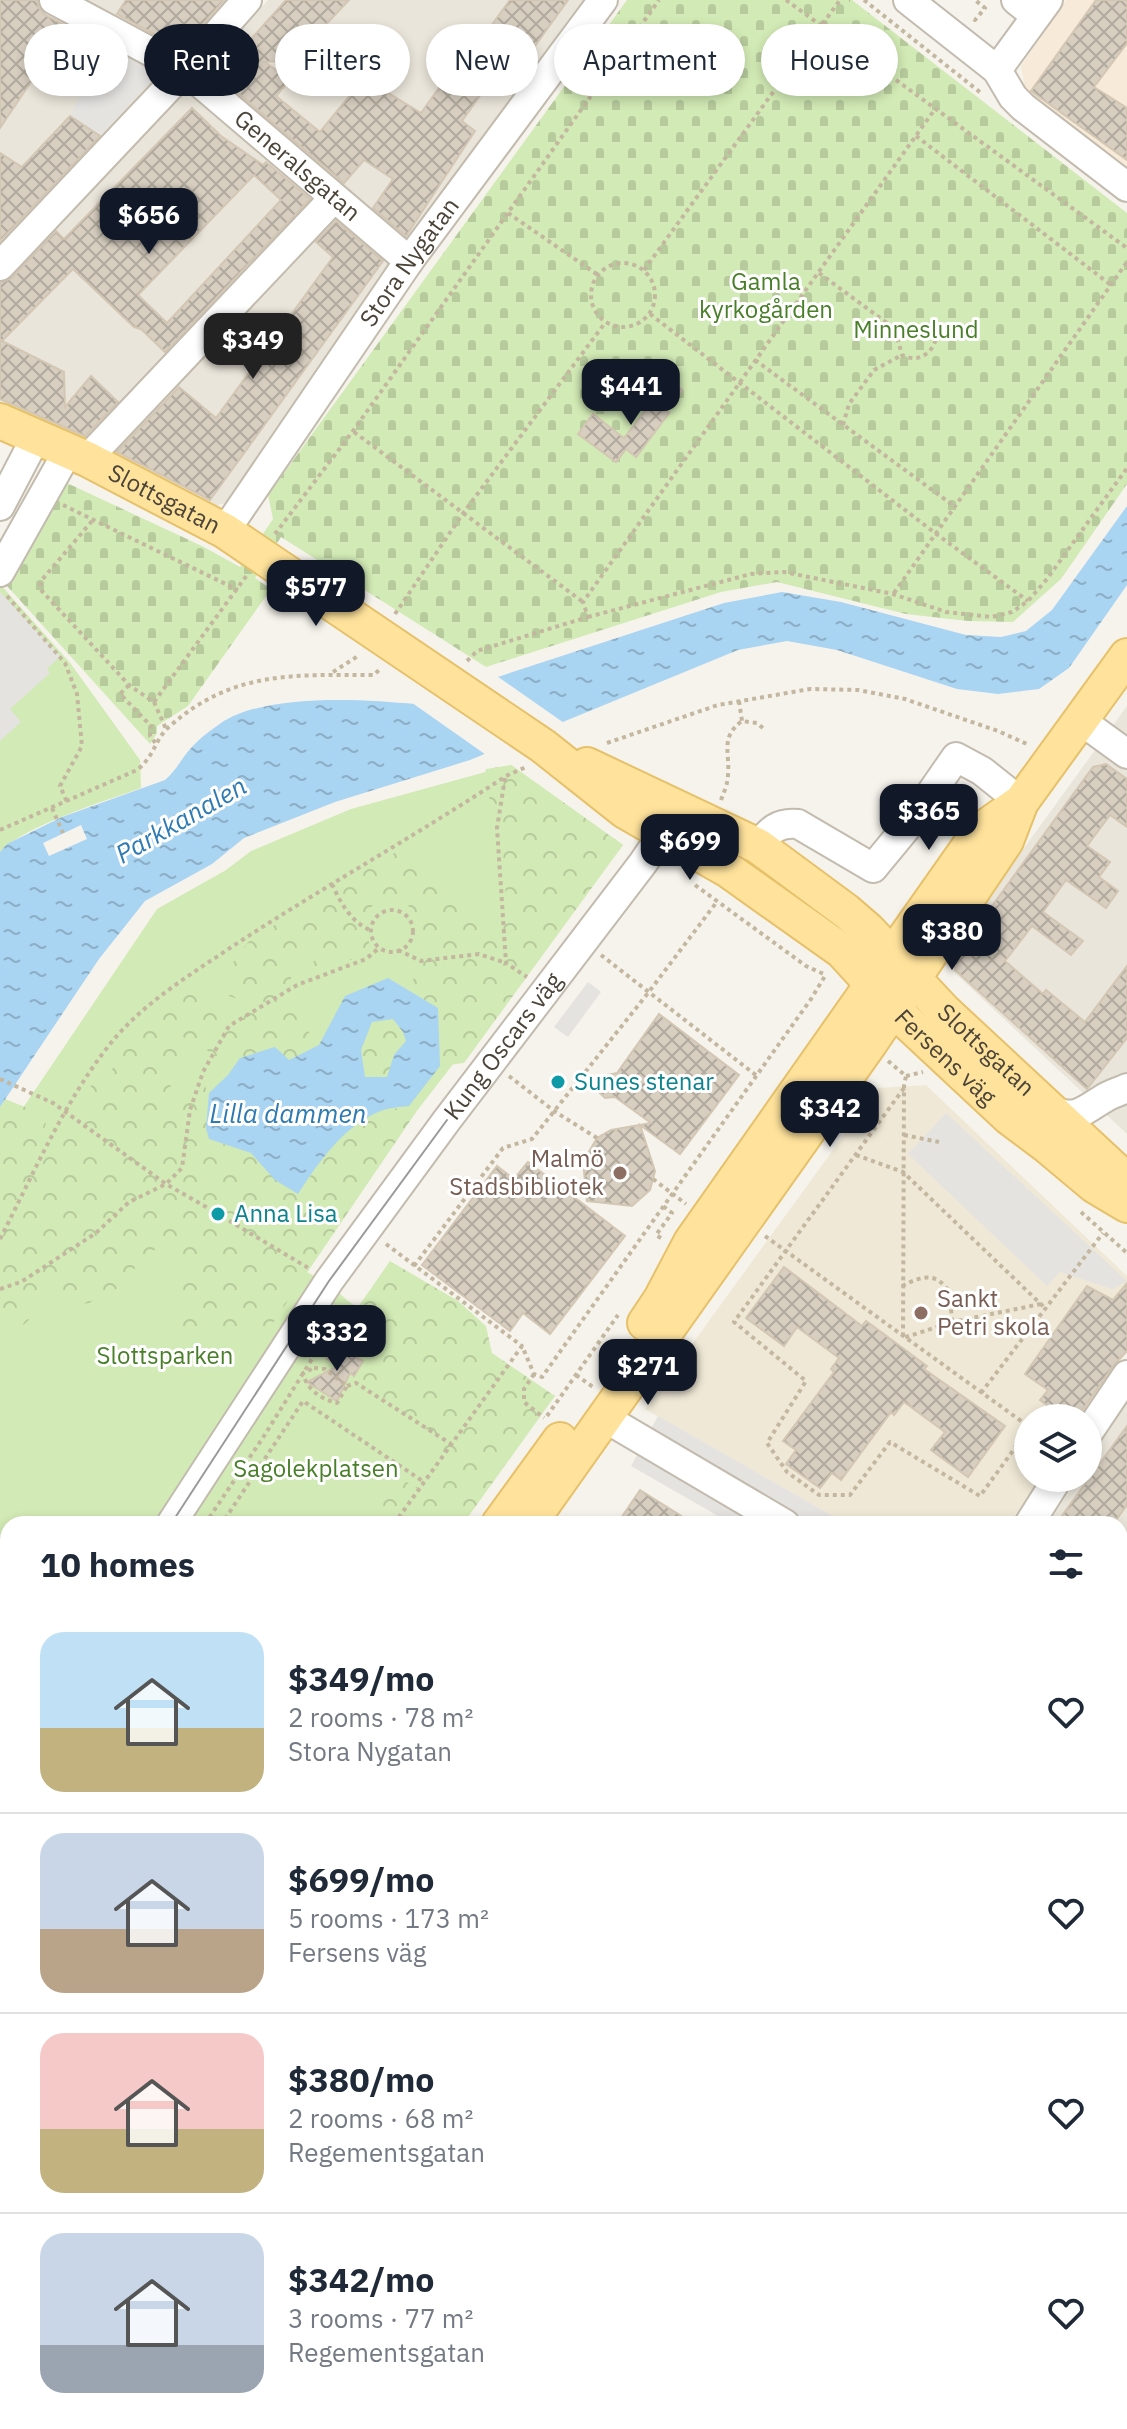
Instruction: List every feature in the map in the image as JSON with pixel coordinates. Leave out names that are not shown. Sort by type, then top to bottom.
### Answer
[{"type":"main road","name":"Slottsgatan","points":[[0,421],[78,455],[225,531],[452,669],[535,756]]},
{"type":"main road","points":[[505,1516],[661,1299],[691,1242],[877,999],[942,933],[1006,841],[1021,802],[1127,656]]},
{"type":"main road","name":"Fersens väg","points":[[535,756],[651,794],[671,822],[728,870],[842,951],[877,999],[1027,1132],[1095,1186],[1127,1205]]},
{"type":"main road","points":[[535,1516],[605,1418],[877,999],[980,831],[1021,802]]},
{"type":"main road","name":"Fersens väg","points":[[671,822],[758,846],[846,911],[868,930],[877,999]]},
{"type":"main road","name":"Slottsgatan","points":[[877,999],[1063,1122]]},
{"type":"main road","points":[[1063,1122],[1114,1169],[1127,1189]]},
{"type":"street","name":"Generalsgatan","points":[[54,0],[144,48]]},
{"type":"street","points":[[226,24],[247,0]]},
{"type":"street","name":"Stora Nygatan","points":[[225,531],[409,261],[603,0]]},
{"type":"street","points":[[908,0],[997,70],[1023,107],[1127,187]]},
{"type":"street","points":[[997,70],[1033,5]]},
{"type":"street","points":[[0,266],[160,96]]},
{"type":"street","name":"Generalsgatan","points":[[215,96],[409,261]]},
{"type":"street","points":[[0,572],[43,494],[334,198]]},
{"type":"street","points":[[0,506],[36,437]]},
{"type":"street","points":[[1080,720],[1127,754]]},
{"type":"street","points":[[758,846],[767,833],[784,823],[798,824],[873,868],[911,822],[956,757],[982,771],[1021,802]]},
{"type":"street","name":"Kung Oscars väg","points":[[176,1516],[329,1281],[500,1076],[546,990],[671,822]]},
{"type":"street","points":[[1063,1122],[1061,1114],[1082,1113],[1102,1099],[1127,1089]]},
{"type":"street","points":[[1102,1412],[1127,1375]]},
{"type":"street","points":[[605,1418],[771,1516]]},
{"type":"street","points":[[1034,1516],[1049,1492]]},
{"type":"path","points":[[272,539],[353,431],[659,0]]},
{"type":"path","points":[[786,0],[820,24]]},
{"type":"path","points":[[822,24],[840,0]]},
{"type":"path","points":[[967,13],[975,20],[985,8],[975,0]]},
{"type":"path","points":[[898,82],[1127,248]]},
{"type":"path","points":[[644,270],[770,96]]},
{"type":"path","points":[[583,602],[935,109]]},
{"type":"path","points":[[916,136],[1111,285]]},
{"type":"path","points":[[508,213],[598,275]]},
{"type":"path","points":[[893,594],[1127,262]]},
{"type":"path","points":[[625,263],[644,270],[655,287],[656,298],[650,314],[637,325],[627,328],[605,323],[592,305],[591,294],[598,275],[605,268],[625,263]]},
{"type":"path","points":[[819,273],[895,329],[902,344],[902,355]]},
{"type":"path","points":[[650,314],[1028,601]]},
{"type":"path","points":[[395,614],[464,512],[605,323]]},
{"type":"path","points":[[843,425],[849,404],[874,370],[902,355],[915,359],[927,354],[937,333]]},
{"type":"path","points":[[755,360],[954,506]]},
{"type":"path","points":[[353,431],[583,602],[588,617]]},
{"type":"path","points":[[452,669],[477,651],[588,617],[751,574],[784,572],[893,594],[946,612],[992,617],[1012,612],[1028,601],[1047,579],[1127,468]]},
{"type":"path","points":[[43,494],[92,521],[238,590]]},
{"type":"path","points":[[92,521],[39,585],[129,685],[154,702],[166,729]]},
{"type":"path","points":[[154,702],[250,571]]},
{"type":"path","points":[[0,588],[65,663],[77,694],[82,746],[60,786],[67,802]]},
{"type":"path","points":[[330,674],[358,656]]},
{"type":"path","points":[[0,830],[137,770],[150,759],[166,729],[198,705],[244,683],[330,674],[374,675],[379,670]]},
{"type":"path","points":[[129,685],[120,694],[151,726]]},
{"type":"path","points":[[606,743],[718,705],[810,689],[858,690],[905,699],[998,731],[1035,748]]},
{"type":"path","points":[[739,701],[742,721]]},
{"type":"path","points":[[157,745],[150,736],[151,726],[161,719]]},
{"type":"path","points":[[742,721],[757,723],[764,729]]},
{"type":"path","points":[[721,802],[729,776],[727,736],[742,721]]},
{"type":"path","points":[[0,1239],[65,1113],[111,1042],[138,1015],[178,982],[535,756]]},
{"type":"path","points":[[506,776],[497,828],[506,963]]},
{"type":"path","points":[[52,808],[63,833]]},
{"type":"path","points":[[692,883],[806,966],[840,986],[877,999]]},
{"type":"path","points":[[332,884],[343,906],[362,927],[371,931]]},
{"type":"path","points":[[414,1266],[503,1148],[532,1139],[716,903]]},
{"type":"path","points":[[395,910],[402,913],[412,930],[409,943],[392,952],[379,948],[371,931],[372,924],[381,913],[395,910]]},
{"type":"path","points":[[609,943],[600,955],[757,1076]]},
{"type":"path","points":[[0,1289],[21,1282],[96,1233],[129,1202],[166,1184],[182,1168],[190,1110],[203,1072],[229,1026],[297,985],[366,959],[379,948]]},
{"type":"path","points":[[398,950],[421,961],[479,954],[506,963],[546,990]]},
{"type":"path","points":[[378,1255],[386,1244],[522,1346],[534,1374],[542,1377],[757,1076],[825,975]]},
{"type":"path","points":[[811,999],[877,999]]},
{"type":"path","points":[[877,999],[906,1076],[903,1338]]},
{"type":"path","points":[[906,1076],[927,1071],[938,1051]]},
{"type":"path","points":[[500,1076],[597,1138]]},
{"type":"path","points":[[0,1079],[53,1103],[166,1184],[213,1211],[221,1209],[223,1217],[329,1281]]},
{"type":"path","points":[[904,1088],[734,1322],[806,1381],[767,1443],[787,1472],[819,1495],[850,1495],[890,1442],[980,1496],[1014,1448]]},
{"type":"path","points":[[904,1135],[939,1142]]},
{"type":"path","points":[[856,1155],[903,1172],[1046,1309]]},
{"type":"path","points":[[653,1179],[678,1199]]},
{"type":"path","points":[[1077,1208],[1127,1253]]},
{"type":"path","points":[[981,1393],[1104,1232]]},
{"type":"path","points":[[759,1233],[1014,1418]]},
{"type":"path","points":[[902,1286],[919,1277],[937,1279],[950,1293],[952,1322]]},
{"type":"path","points":[[903,1338],[952,1322],[1041,1304]]},
{"type":"path","points":[[210,1516],[341,1312]]},
{"type":"path","points":[[400,1516],[522,1346]]},
{"type":"path","points":[[303,1373],[314,1368],[325,1369],[347,1386]]},
{"type":"path","points":[[303,1373],[305,1383],[312,1391],[329,1401],[337,1403],[347,1386],[356,1383],[451,1444]]},
{"type":"path","points":[[534,1374],[524,1389],[524,1402],[545,1419]]},
{"type":"path","points":[[227,1516],[303,1401],[424,1482]]},
{"type":"path","points":[[264,1436],[275,1443]]},
{"type":"shaded area","points":[[0,0],[44,0],[85,24],[24,24],[24,96],[128,96],[128,49],[144,58],[144,96],[148,96],[0,256]]},
{"type":"shaded area","points":[[73,0],[242,0],[216,24],[144,24],[144,36],[128,28],[128,24],[121,24]]},
{"type":"shaded area","points":[[268,0],[588,0],[571,24],[554,24],[554,47],[538,69],[538,24],[426,24],[426,96],[518,96],[411,243],[399,245],[223,96],[259,96],[259,24],[246,24]]},
{"type":"shaded area","points":[[1066,0],[1127,0],[1127,175],[1028,104],[1021,66]]},
{"type":"shaded area","points":[[128,52],[144,61],[144,89],[100,136],[70,116],[80,96],[128,96]]},
{"type":"shaded area","points":[[172,96],[199,96],[324,194],[98,442],[78,444],[0,407],[0,276]]},
{"type":"shaded area","points":[[339,208],[395,266],[232,501],[205,509],[103,453]]},
{"type":"shaded area","points":[[0,592],[60,656],[47,669],[50,673],[10,709],[21,722],[0,741]]},
{"type":"shaded area","points":[[1127,706],[1127,1134],[942,961]]},
{"type":"shaded area","points":[[588,982],[601,992],[568,1037],[554,1027]]},
{"type":"shaded area","name":"Sankt Petri skola","points":[[926,1085],[1127,1276],[1127,1351],[1091,1404],[1014,1404],[1014,1492],[1031,1492],[1014,1516],[833,1516],[645,1409],[878,1088]]},
{"type":"shaded area","points":[[946,1113],[1127,1281],[1112,1289],[1060,1272],[1047,1286],[908,1154]]},
{"type":"shaded area","points":[[1127,1403],[1127,1516],[1053,1516],[1069,1492],[1102,1492],[1102,1441]]},
{"type":"shaded area","points":[[658,1416],[833,1516],[718,1516],[631,1466]]},
{"type":"green space","name":"Gamla kyrkogården","points":[[627,0],[852,0],[883,24],[761,24],[761,96],[898,96],[898,36],[1127,213],[1127,484],[1061,579],[1013,622],[906,614],[777,582],[721,592],[486,667],[281,537],[255,578],[271,589],[188,706],[157,726],[157,733],[150,744],[7,586],[9,576],[67,483],[240,567],[273,519],[268,495],[557,96],[745,96],[745,24],[610,24]]},
{"type":"green space","points":[[0,584],[71,664],[140,760],[141,788],[46,824],[11,842],[0,852]]},
{"type":"green space","name":"Slottsparken","points":[[511,765],[623,845],[416,1112],[307,1272],[330,1285],[348,1301],[527,1425],[460,1516],[0,1516],[0,1142],[157,909],[226,870],[251,851],[351,809]]},
{"type":"green space","points":[[511,765],[623,845],[464,1063],[440,1066],[438,1008],[411,992],[419,927],[408,906],[393,898],[382,900],[369,909],[368,939],[371,948],[367,955],[351,960],[345,955],[323,967],[313,966],[315,954],[297,952],[290,961],[293,1012],[319,1045],[289,1060],[275,1047],[228,1061],[215,1058],[202,1045],[191,1043],[182,1036],[173,1042],[184,1055],[172,1080],[170,1092],[175,1104],[188,1097],[196,1083],[205,1086],[209,1139],[251,1153],[275,1179],[298,1194],[331,1149],[356,1127],[387,1111],[407,1106],[416,1112],[262,1339],[244,1325],[230,1334],[208,1326],[202,1334],[188,1337],[175,1324],[177,1311],[182,1306],[175,1286],[186,1267],[169,1248],[159,1248],[139,1257],[131,1279],[89,1303],[76,1305],[58,1293],[35,1301],[33,1313],[20,1328],[0,1324],[0,1107],[5,1099],[45,1115],[46,1123],[37,1152],[51,1150],[71,1125],[94,1080],[116,1065],[116,1046],[151,1011],[181,991],[195,988],[205,994],[212,1011],[225,1020],[238,999],[229,996],[223,985],[235,959],[250,940],[396,852],[430,870],[455,905],[495,920],[507,917],[502,836],[483,779],[486,769]]},
{"type":"green space","points":[[393,1019],[406,1041],[394,1055],[387,1077],[365,1078],[361,1050],[372,1022]]},
{"type":"green space","points":[[390,1261],[458,1301],[486,1326],[492,1353],[555,1396],[469,1516],[358,1516],[372,1496],[395,1473],[415,1488],[443,1464],[431,1431],[379,1413],[356,1389],[339,1357],[338,1336]]},
{"type":"water","name":"Parkkanalen","points":[[1127,506],[1127,585],[1069,668],[1039,689],[998,694],[957,689],[837,650],[787,641],[738,650],[470,760],[335,802],[244,838],[212,864],[145,901],[99,959],[0,1107],[0,852],[7,844],[62,817],[165,780],[195,744],[221,723],[240,713],[288,702],[343,700],[415,704],[724,603],[782,592],[841,602],[966,635],[1001,637],[1026,631],[1052,610]]},
{"type":"water","name":"Lilla dammen","points":[[388,978],[438,1008],[440,1066],[409,1106],[378,1112],[353,1127],[323,1159],[298,1194],[275,1180],[251,1153],[209,1139],[206,1128],[209,1093],[240,1058],[275,1047],[289,1060],[319,1045],[345,996]],"holes":[[[393,1019],[406,1041],[394,1055],[387,1077],[365,1077],[361,1050],[372,1022]]]},
{"type":"pier","points":[[494,674],[567,725],[489,757],[408,700],[414,700]]},
{"type":"pier","points":[[81,825],[87,839],[49,856],[43,843]]},
{"type":"building","points":[[0,0],[37,0],[45,15],[62,24],[24,24],[24,92],[0,128]]},
{"type":"building","points":[[126,0],[224,0],[203,24],[144,24],[144,29],[117,14]]},
{"type":"building","points":[[286,0],[349,0],[326,24],[275,24],[275,61],[265,62],[275,69],[275,96],[320,132],[349,96],[393,96],[421,113],[433,96],[480,96],[462,121],[475,131],[406,236],[373,208],[393,179],[364,160],[344,183],[242,96],[259,96],[259,30]]},
{"type":"building","points":[[510,0],[568,0],[538,42],[538,24],[492,24]]},
{"type":"building","points":[[1096,0],[1127,0],[1127,43],[1094,87],[1127,108],[1127,160],[1031,91]]},
{"type":"building","points":[[192,108],[221,136],[263,165],[266,162],[310,199],[165,352],[73,269],[2,341],[64,372],[65,407],[91,376],[118,402],[85,436],[0,399],[0,283],[12,278],[56,231],[64,239]],"holes":[[[254,175],[281,200],[167,323],[138,295]]]},
{"type":"building","points":[[70,116],[100,136],[0,241],[0,153],[22,167]]},
{"type":"building","points":[[336,221],[383,261],[210,500],[117,452],[179,387],[216,418],[333,257],[316,242]]},
{"type":"building","points":[[669,380],[682,390],[636,457],[626,449],[616,462],[578,434],[593,414],[624,438]]},
{"type":"building","points":[[1106,764],[1127,779],[1127,827],[1110,815],[1087,846],[1110,862],[1099,877],[1118,891],[1106,908],[1066,880],[1043,912],[1083,941],[1071,955],[1032,926],[1005,961],[1043,994],[1046,990],[1085,1022],[1127,966],[1127,1038],[1087,1089],[955,970],[955,957],[1093,767]]},
{"type":"building","points":[[659,1014],[739,1075],[680,1154],[640,1125],[655,1171],[650,1190],[632,1206],[587,1201],[583,1162],[597,1138],[611,1130],[651,1123],[615,1097],[605,1098],[596,1089],[603,1076],[617,1073]]},
{"type":"building","points":[[528,1162],[625,1236],[550,1334],[523,1313],[510,1331],[422,1265],[497,1166],[514,1179]]},
{"type":"building","points":[[784,1267],[862,1326],[866,1321],[927,1366],[924,1369],[1005,1426],[968,1477],[931,1450],[945,1432],[904,1402],[894,1415],[891,1412],[841,1480],[832,1473],[820,1488],[786,1464],[796,1450],[783,1441],[834,1372],[831,1369],[839,1358],[797,1327],[784,1346],[746,1318]]},
{"type":"building","points":[[1127,1283],[1127,1351],[1087,1404],[1046,1404],[1040,1400],[1048,1390],[1025,1374],[1087,1286],[1113,1300]]},
{"type":"building","points":[[336,1344],[355,1356],[359,1355],[357,1358],[363,1361],[354,1376],[350,1373],[337,1401],[307,1382],[338,1366],[327,1359]]},
{"type":"building","points":[[1127,1426],[1127,1505],[1119,1516],[1062,1516],[1079,1492],[1102,1492],[1102,1461]]},
{"type":"building","points":[[640,1490],[681,1516],[622,1516]]},
{"type":"tram line","points":[[176,1516],[329,1281],[447,1120]]},
{"type":"place","name":"Sunes stenar","points":[[558,1082]]},
{"type":"place","name":"Malmö Stadsbibliotek","points":[[620,1173]]},
{"type":"place","name":"Anna Lisa","points":[[218,1214]]},
{"type":"place","name":"Sankt Petri skola","points":[[921,1313]]},
{"type":"park label","name":"Minneslund","points":[[916,330]]},
{"type":"park label","name":"Sagolekplatsen","points":[[316,1469]]}]
